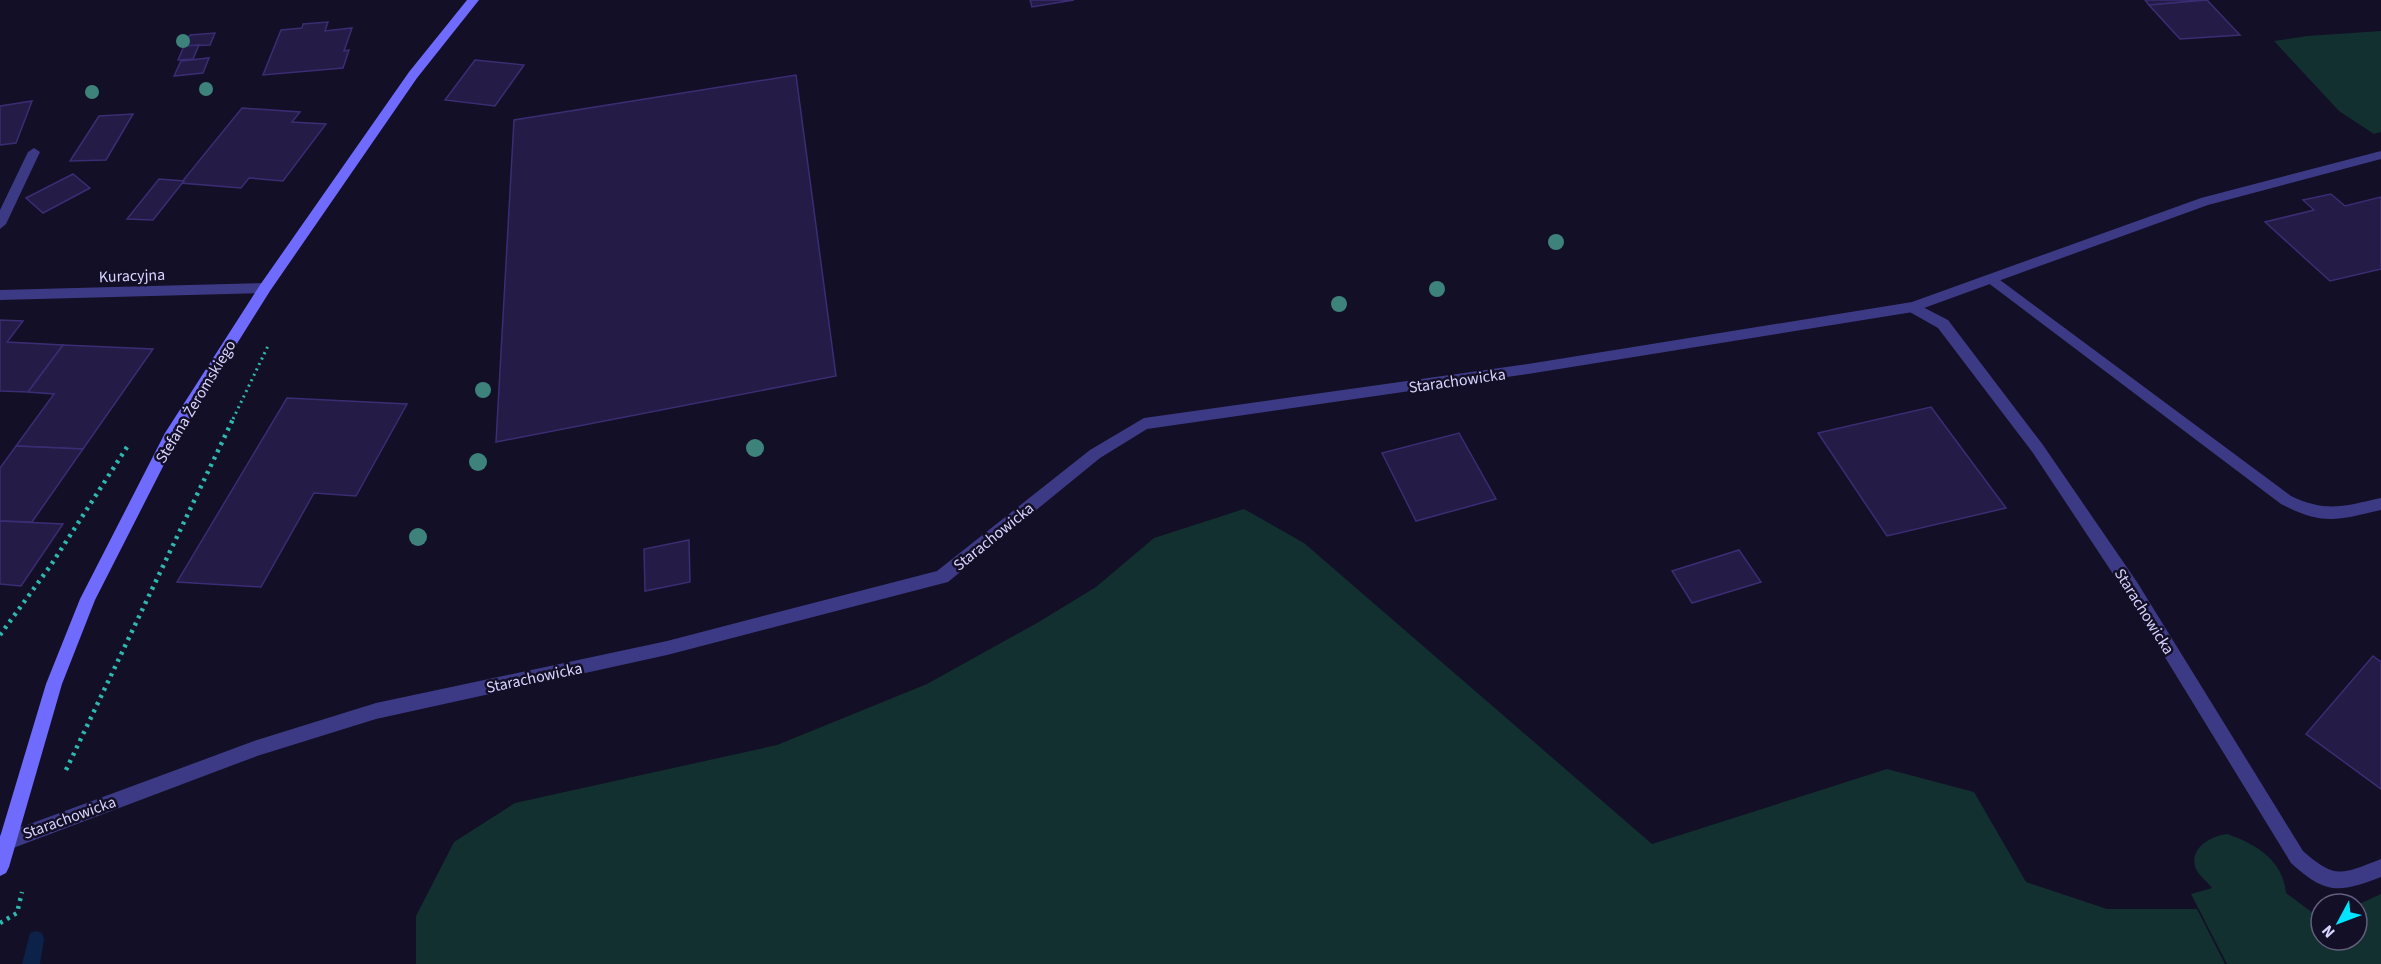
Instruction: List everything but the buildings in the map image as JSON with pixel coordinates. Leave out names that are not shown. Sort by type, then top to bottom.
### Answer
[{"type":"main road","name":"Stefana Żeromskiego","points":[[0,867],[4,842],[49,696],[88,598],[170,437],[265,288],[413,75],[473,0]]},
{"type":"street","points":[[0,224],[34,152]]},
{"type":"street","name":"Starachowicka","points":[[4,842],[257,748],[376,711],[667,648],[942,577],[1095,454],[1144,424],[1516,371],[1913,308],[2205,201],[2381,155]]},
{"type":"street","points":[[1992,279],[2286,500],[2307,512],[2325,516],[2381,504]]},
{"type":"street","name":"Kuracyjna","points":[[0,295],[265,288]]},
{"type":"street","name":"Starachowicka","points":[[1913,308],[1942,324],[2038,449],[2131,587],[2297,857],[2317,876],[2338,883],[2381,868]]},
{"type":"path","points":[[63,775],[273,335]]},
{"type":"path","points":[[0,635],[51,565],[134,437]]},
{"type":"path","points":[[0,923],[17,913],[25,881]]},
{"type":"green space","points":[[2381,31],[2381,132],[2374,134],[2339,111],[2274,41],[2307,36]]},
{"type":"green space","points":[[1244,509],[1304,543],[1652,844],[1887,769],[1974,792],[2026,882],[2107,909],[2197,909],[2225,964],[416,964],[416,916],[454,842],[515,803],[777,745],[927,684],[1037,623],[1096,587],[1154,538]]},
{"type":"green space","points":[[2227,834],[2258,848],[2274,862],[2284,881],[2286,893],[2309,910],[2309,952],[2369,952],[2369,900],[2381,894],[2381,964],[2227,964],[2191,894],[2212,888],[2196,869],[2195,855],[2202,845],[2220,835]]},
{"type":"waterway","points":[[31,964],[36,939]]}]
